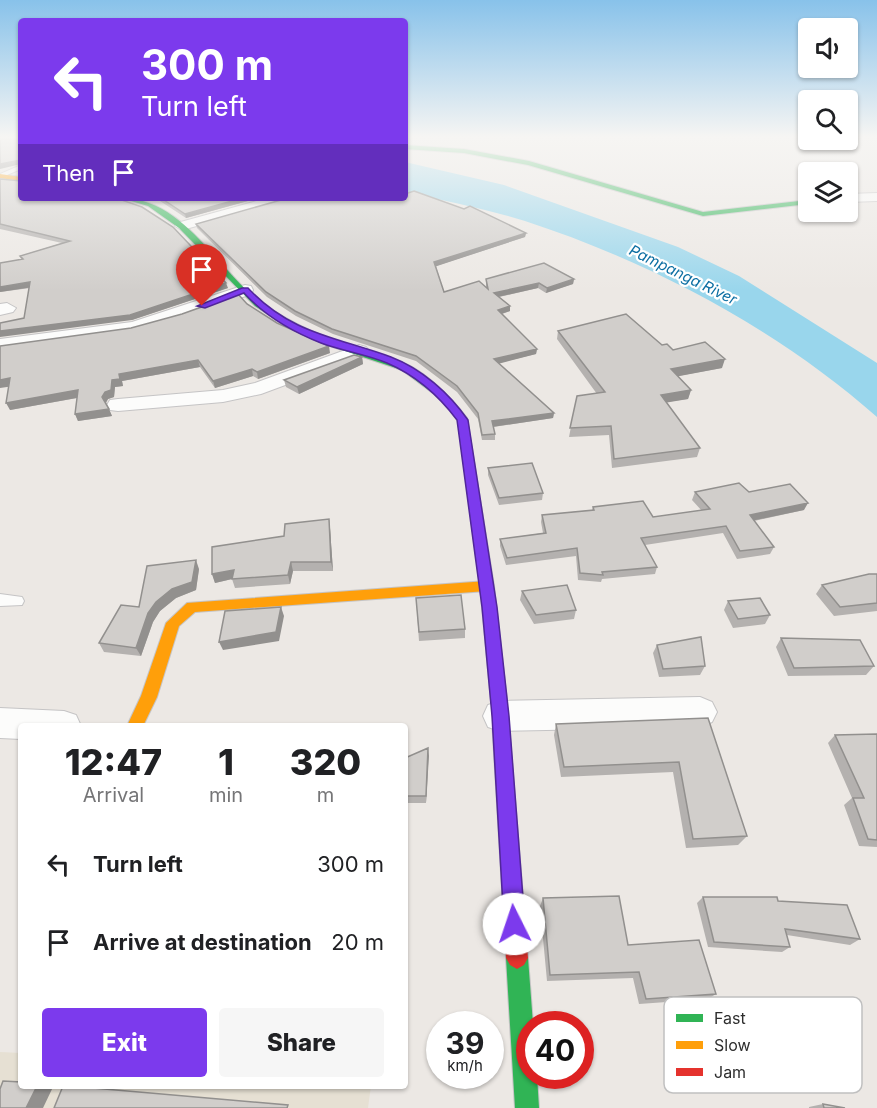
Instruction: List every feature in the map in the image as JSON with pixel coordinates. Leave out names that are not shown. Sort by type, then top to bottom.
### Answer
[{"type":"street","points":[[614,188],[703,214],[798,203]]},
{"type":"street","points":[[858,198],[877,197]]},
{"type":"street","points":[[135,201],[150,205],[182,226],[258,304],[287,323],[324,341],[406,368],[446,398],[463,420],[487,586],[500,716],[527,1108]]},
{"type":"street","points":[[182,226],[272,201]]},
{"type":"street","points":[[0,345],[133,327],[177,315],[245,290]]},
{"type":"street","points":[[118,405],[223,396],[261,388],[359,351]]},
{"type":"street","points":[[136,723],[149,697],[173,623],[192,606],[487,586]]},
{"type":"street","points":[[500,716],[700,712]]},
{"type":"street","points":[[0,723],[18,724]]},
{"type":"lane","points":[[0,600],[17,601]]},
{"type":"shaded area","points":[[0,1052],[18,1053],[18,1089],[371,1089],[368,1108],[0,1108]]},
{"type":"water","name":"Pampanga River","points":[[408,188],[512,188],[678,247],[739,276],[877,363],[877,417],[798,355],[711,301],[619,257],[572,238],[525,221],[408,193]]},
{"type":"building","points":[[0,188],[18,188],[18,201],[125,201],[142,207],[173,227],[226,283],[130,315],[0,331],[0,323],[24,318],[30,282],[0,287],[0,263],[23,259],[20,256],[70,241],[0,224]]},
{"type":"building","points":[[414,191],[464,209],[470,206],[526,233],[434,262],[444,292],[479,281],[488,289],[486,279],[544,263],[574,279],[547,288],[539,283],[494,293],[510,306],[498,310],[537,349],[494,359],[554,413],[492,421],[495,434],[482,435],[478,413],[457,386],[416,356],[332,329],[295,311],[266,292],[196,224],[277,201],[408,201],[408,193]]},
{"type":"building","points":[[166,201],[232,201],[185,214]]},
{"type":"building","points":[[238,294],[247,304],[277,323],[329,346],[257,372],[252,369],[213,381],[198,360],[119,374],[120,379],[112,380],[111,390],[105,392],[102,397],[109,409],[75,414],[78,390],[6,403],[10,378],[0,380],[0,346],[131,328],[182,314]]},
{"type":"building","points":[[626,314],[662,345],[667,344],[673,350],[705,342],[725,359],[671,369],[691,390],[661,395],[700,448],[614,459],[611,426],[570,428],[577,396],[605,392],[558,331]]},
{"type":"building","points":[[354,355],[362,357],[297,387],[284,380]]},
{"type":"building","points":[[532,463],[543,493],[499,498],[488,468]]},
{"type":"building","points":[[739,483],[749,492],[790,484],[808,503],[750,515],[774,547],[740,551],[726,526],[641,538],[657,567],[602,572],[603,575],[580,573],[577,548],[507,558],[500,539],[546,533],[542,515],[594,510],[593,507],[643,501],[653,517],[710,509],[695,492]]},
{"type":"building","points":[[329,519],[331,562],[291,562],[288,575],[232,579],[234,570],[212,574],[212,547],[284,536],[285,524]]},
{"type":"building","points":[[196,560],[192,582],[172,589],[156,602],[148,613],[136,648],[99,643],[121,605],[139,607],[147,566]]},
{"type":"building","points":[[877,574],[877,603],[840,607],[822,585]]},
{"type":"building","points":[[567,585],[576,610],[536,615],[522,591]]},
{"type":"building","points":[[461,595],[465,629],[419,632],[416,598]]},
{"type":"building","points":[[760,598],[770,615],[738,619],[728,601]]},
{"type":"building","points":[[281,607],[276,632],[219,642],[225,611]]},
{"type":"building","points":[[701,637],[705,666],[663,669],[657,645]]},
{"type":"building","points":[[781,638],[860,640],[874,666],[794,668]]},
{"type":"building","points":[[708,718],[747,836],[693,839],[679,762],[564,767],[556,724]]},
{"type":"building","points":[[877,734],[877,840],[868,839],[853,798],[864,798],[835,735]]},
{"type":"building","points":[[428,748],[426,796],[408,796],[408,757]]},
{"type":"building","points":[[619,896],[628,945],[699,940],[716,994],[646,999],[639,972],[550,975],[543,898]]},
{"type":"building","points":[[703,897],[777,897],[778,901],[847,905],[860,939],[785,929],[790,947],[714,942]]},
{"type":"building","points":[[3,1081],[18,1082],[18,1089],[36,1089],[26,1108],[0,1108],[0,1089]]},
{"type":"building","points":[[62,1089],[104,1089],[288,1105],[287,1108],[54,1108]]},
{"type":"building","points":[[823,1104],[845,1108],[824,1108]]},
{"type":"traffic: fast","points":[[613,188],[703,214],[798,203]]},
{"type":"traffic: fast","points":[[135,201],[150,205],[182,226],[258,304],[287,323],[324,341],[406,368],[446,398],[463,420],[487,586],[499,701]]},
{"type":"traffic: fast","points":[[517,958],[527,1108]]},
{"type":"traffic: slow","points":[[136,723],[149,697],[173,623],[192,607],[487,586]]},
{"type":"traffic: jam","points":[[499,701],[517,958]]},
{"type":"route","points":[[202,306],[245,290],[258,304],[294,327],[324,341],[388,360],[406,368],[446,398],[463,420],[487,586],[500,716],[514,924]]}]
